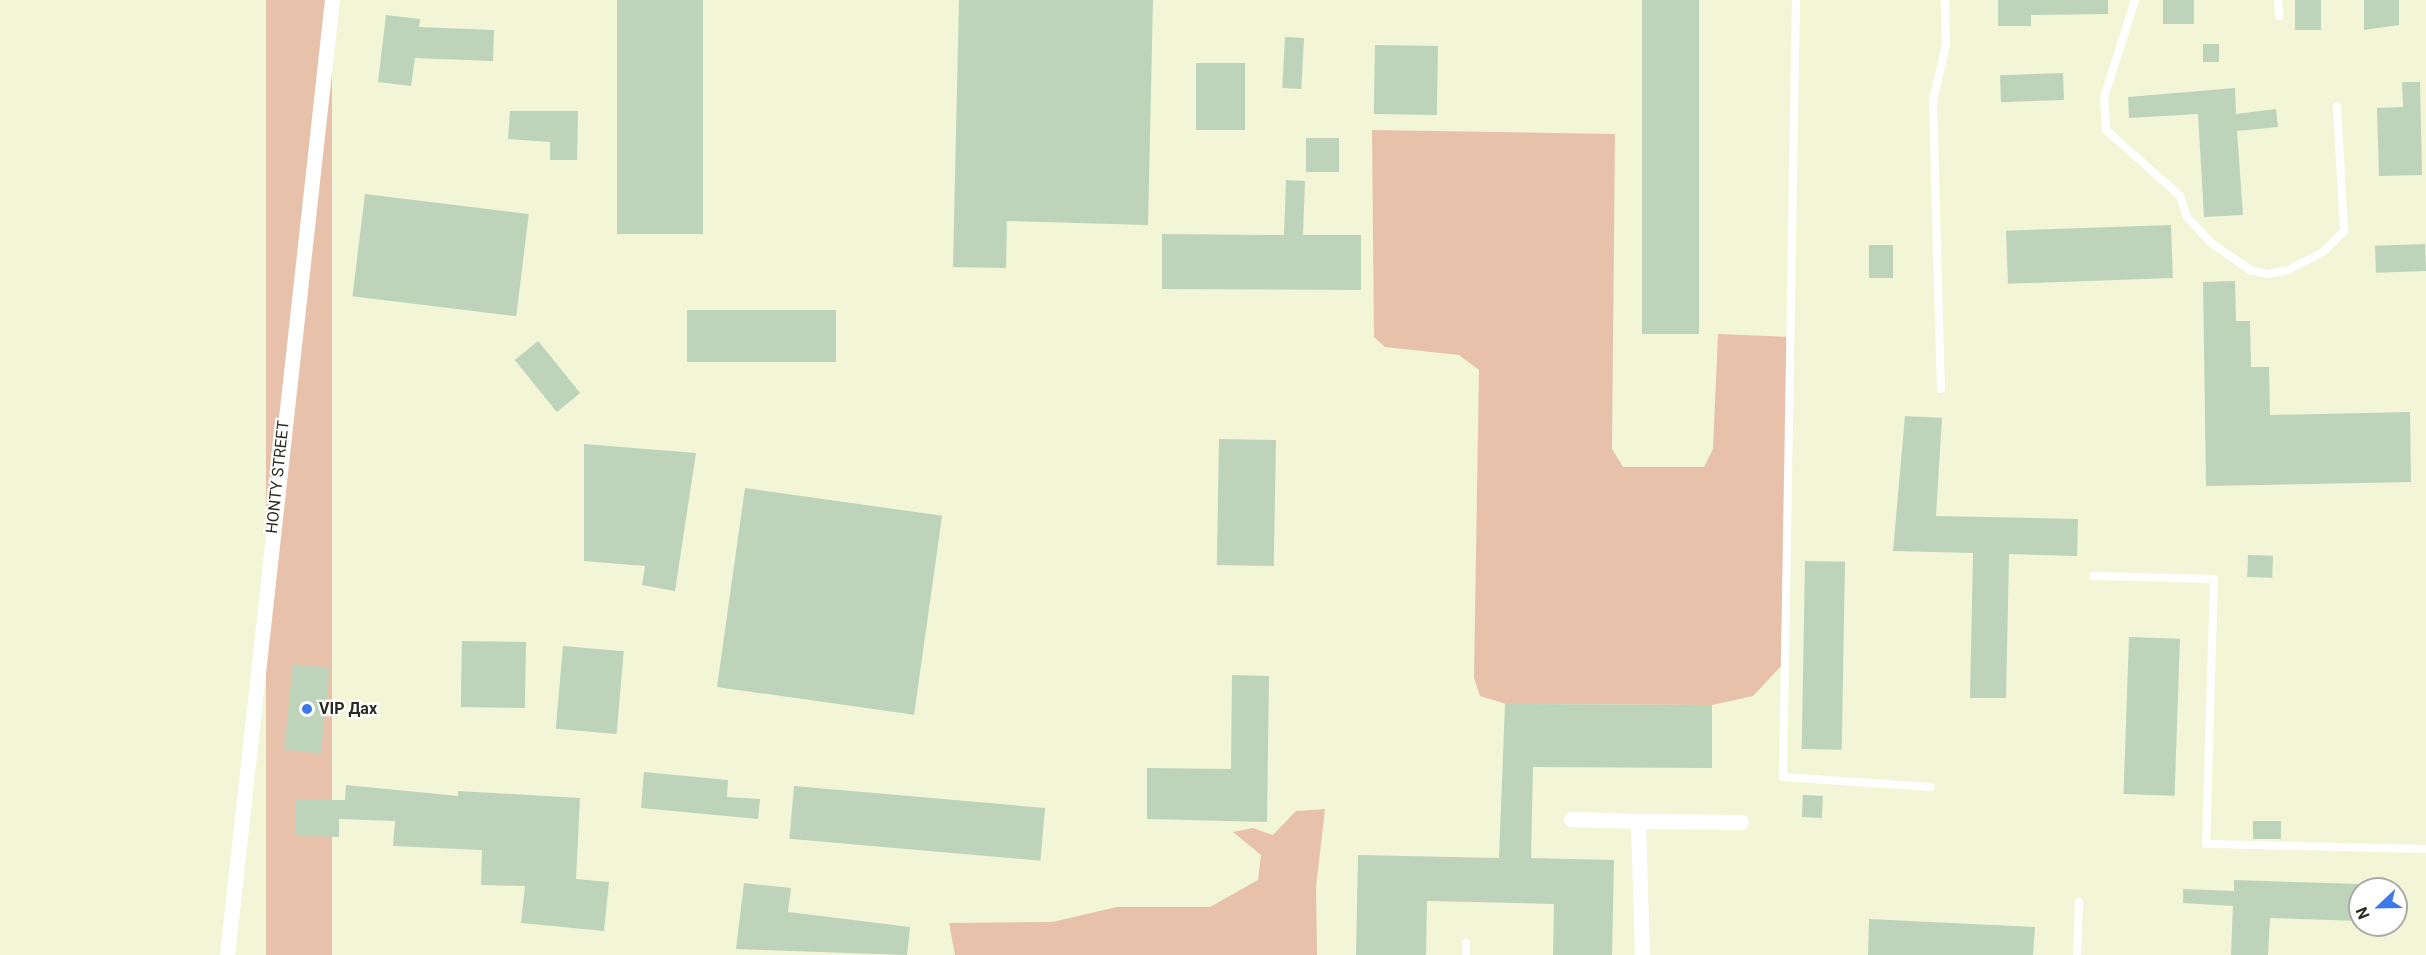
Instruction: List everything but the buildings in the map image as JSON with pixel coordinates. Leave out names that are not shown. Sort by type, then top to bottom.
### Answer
[{"type":"street","name":"HONTY STREET","points":[[227,955],[332,0]]},
{"type":"street","points":[[1571,819],[1741,822]]},
{"type":"street","points":[[1638,821],[1642,955]]},
{"type":"lane","points":[[1796,0],[1783,777],[1931,787]]},
{"type":"lane","points":[[1941,389],[1933,100],[1946,45],[1945,0]]},
{"type":"lane","points":[[2135,0],[2104,98],[2106,130],[2180,196],[2187,217],[2210,242],[2250,270],[2268,274],[2288,270],[2323,252],[2344,231],[2337,106]]},
{"type":"lane","points":[[2278,0],[2279,16]]},
{"type":"lane","points":[[2093,576],[2214,579],[2206,844],[2426,849]]},
{"type":"lane","points":[[2077,955],[2079,902]]},
{"type":"lane","points":[[1466,943],[1466,955]]},
{"type":"shaded area","points":[[266,0],[332,0],[332,955],[266,955]]},
{"type":"shaded area","points":[[1372,130],[1615,134],[1612,449],[1623,467],[1704,467],[1713,449],[1718,334],[1793,337],[1785,662],[1753,696],[1712,705],[1506,704],[1480,696],[1474,678],[1479,370],[1459,355],[1385,347],[1374,337]]},
{"type":"shaded area","points":[[1325,809],[1316,887],[1317,955],[955,955],[949,923],[1052,922],[1117,907],[1210,907],[1258,880],[1261,855],[1233,832],[1253,828],[1273,835],[1296,811]]},
{"type":"place","name":"VIP Дах","points":[[307,709]]}]
